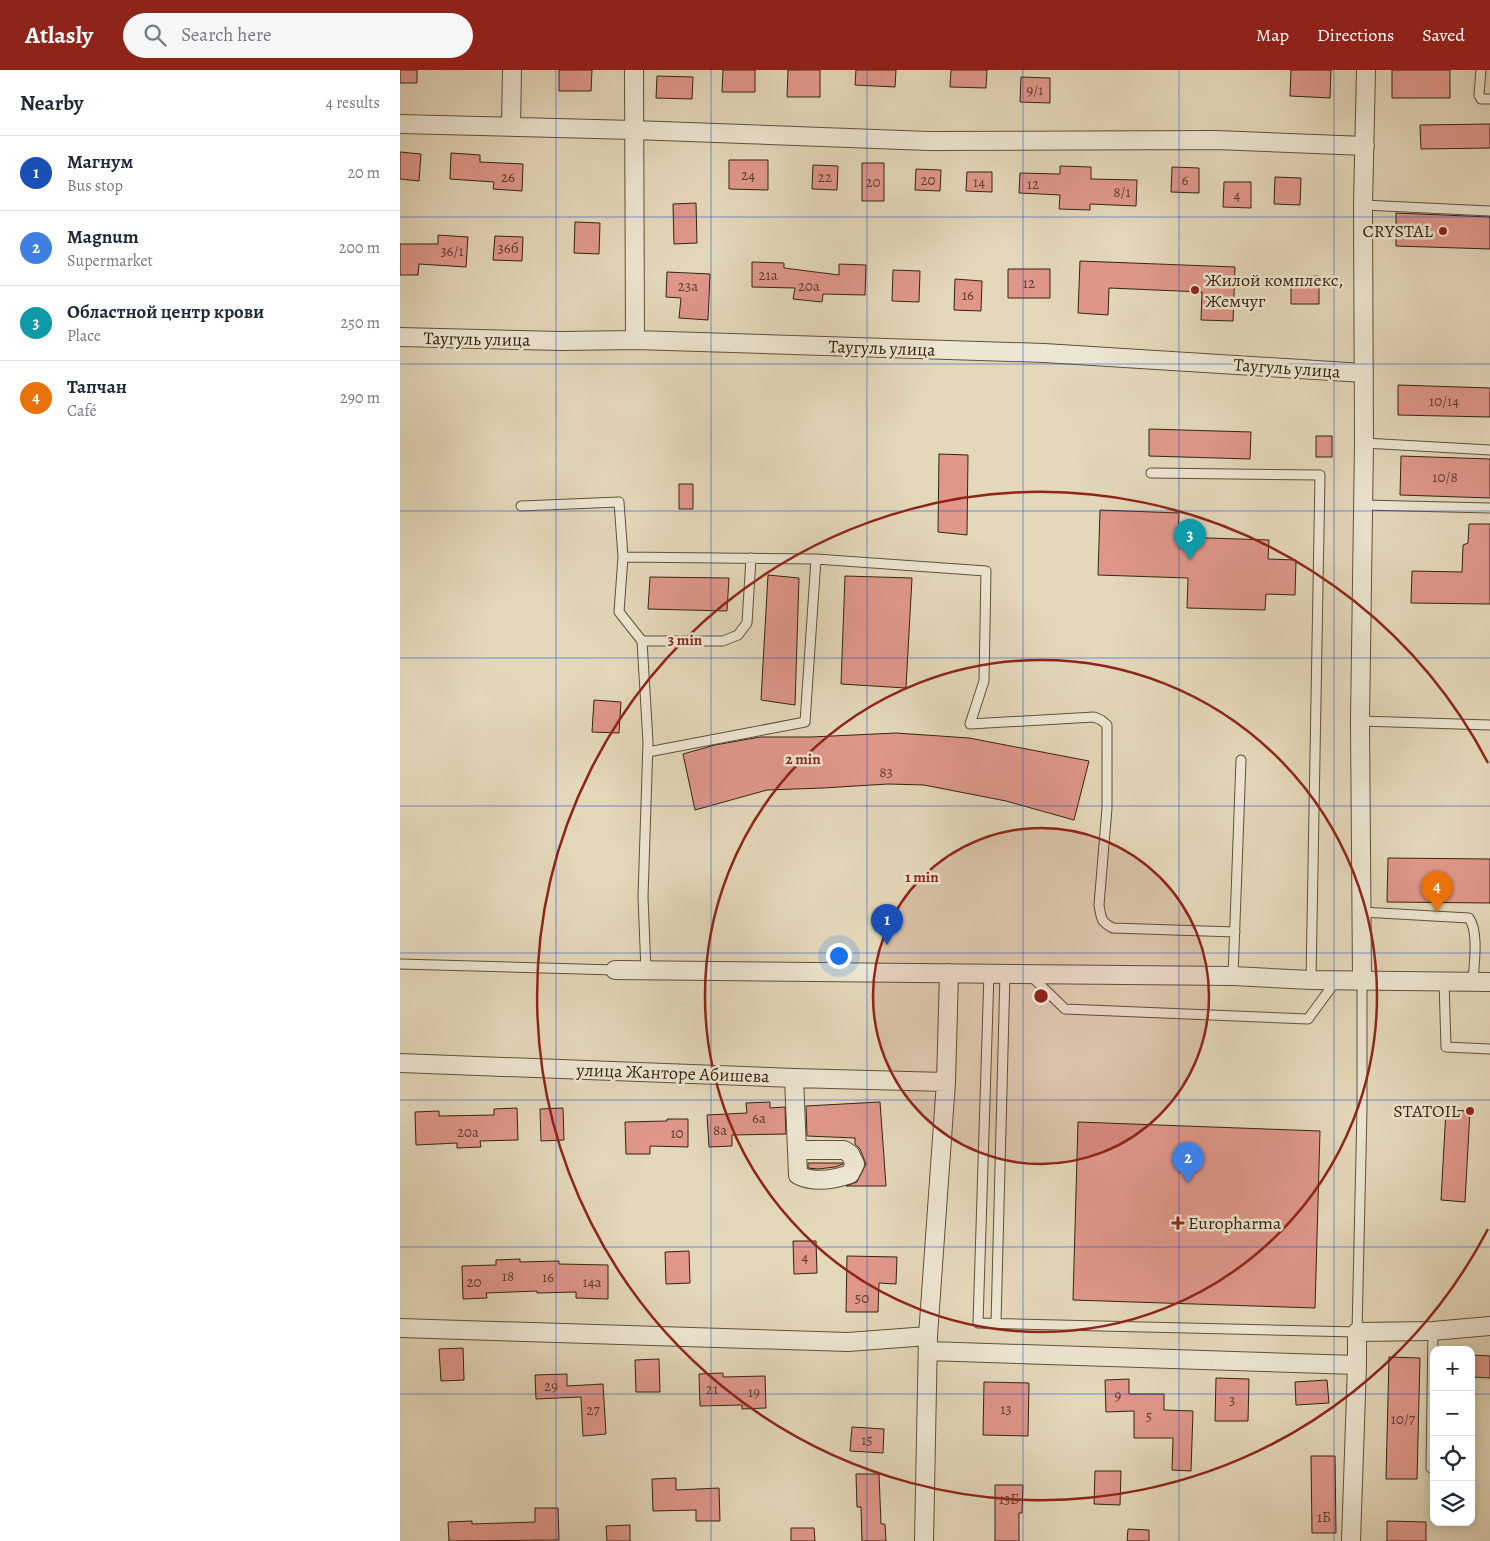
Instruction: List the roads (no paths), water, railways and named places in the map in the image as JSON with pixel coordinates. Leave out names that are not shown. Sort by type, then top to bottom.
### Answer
[{"type":"street","points":[[511,126],[512,70]]},
{"type":"street","points":[[634,70],[635,340]]},
{"type":"street","points":[[1362,980],[1360,721],[1364,443],[1363,205],[1366,70]]},
{"type":"street","points":[[400,124],[511,126],[929,141],[1216,140],[1365,146]]},
{"type":"street","name":"Таугуль улица","points":[[400,337],[561,341],[635,340],[1044,353],[1364,373]]},
{"type":"street","points":[[616,970],[1028,973],[1482,982]]},
{"type":"street","points":[[924,1541],[928,1344],[946,1082],[949,972]]},
{"type":"street","name":"улица Жанторе Абишева","points":[[400,1063],[946,1082]]},
{"type":"street","points":[[794,1078],[797,1150]]},
{"type":"street","points":[[1351,1541],[1357,1332],[1433,1331],[1490,1326]]},
{"type":"street","points":[[400,1328],[928,1344],[1222,1360],[1357,1365]]},
{"type":"lane","points":[[1482,70],[1479,95],[1481,99],[1490,99]]},
{"type":"lane","points":[[1363,205],[1490,211]]},
{"type":"lane","points":[[1364,443],[1490,450]]},
{"type":"lane","points":[[1151,473],[1320,474],[1311,980]]},
{"type":"lane","points":[[521,506],[619,502],[622,557],[619,612],[642,641],[648,752],[643,897],[646,971]]},
{"type":"lane","points":[[1363,505],[1490,508]]},
{"type":"lane","points":[[622,557],[816,559],[986,572],[984,681],[970,724],[1094,717],[1107,725],[1108,808],[1099,906],[1101,919],[1106,925],[1113,928],[1235,932]]},
{"type":"lane","points":[[642,641],[723,641],[738,635],[747,622],[750,558]]},
{"type":"lane","points":[[648,752],[804,722],[816,559]]},
{"type":"lane","points":[[1360,721],[1490,726]]},
{"type":"lane","points":[[1233,976],[1241,760]]},
{"type":"lane","points":[[1362,912],[1468,918],[1472,923],[1474,932],[1482,982]]},
{"type":"lane","points":[[400,964],[616,970]]},
{"type":"lane","points":[[997,973],[978,1322],[1357,1332],[1362,1118],[1362,980]]},
{"type":"lane","points":[[996,1323],[997,973]]},
{"type":"lane","points":[[1028,973],[1065,1009],[1308,1019],[1338,979]]},
{"type":"lane","points":[[1444,981],[1446,1047],[1490,1049]]},
{"type":"lane","points":[[1431,1436],[1433,1331]]},
{"type":"place","name":"CRYSTAL","points":[[1443,231]]},
{"type":"place","name":"Жилой комплекс, Жемчуг","points":[[1195,290]]},
{"type":"place","name":"Областной центр крови","points":[[1190,560]]},
{"type":"place","name":"Тапчан","points":[[1437,912]]},
{"type":"place","name":"Магнум","points":[[887,945]]},
{"type":"place","name":"STATOIL","points":[[1470,1111]]},
{"type":"place","name":"Magnum","points":[[1188,1183]]},
{"type":"place","name":"Europharma","points":[[1178,1223]]}]
